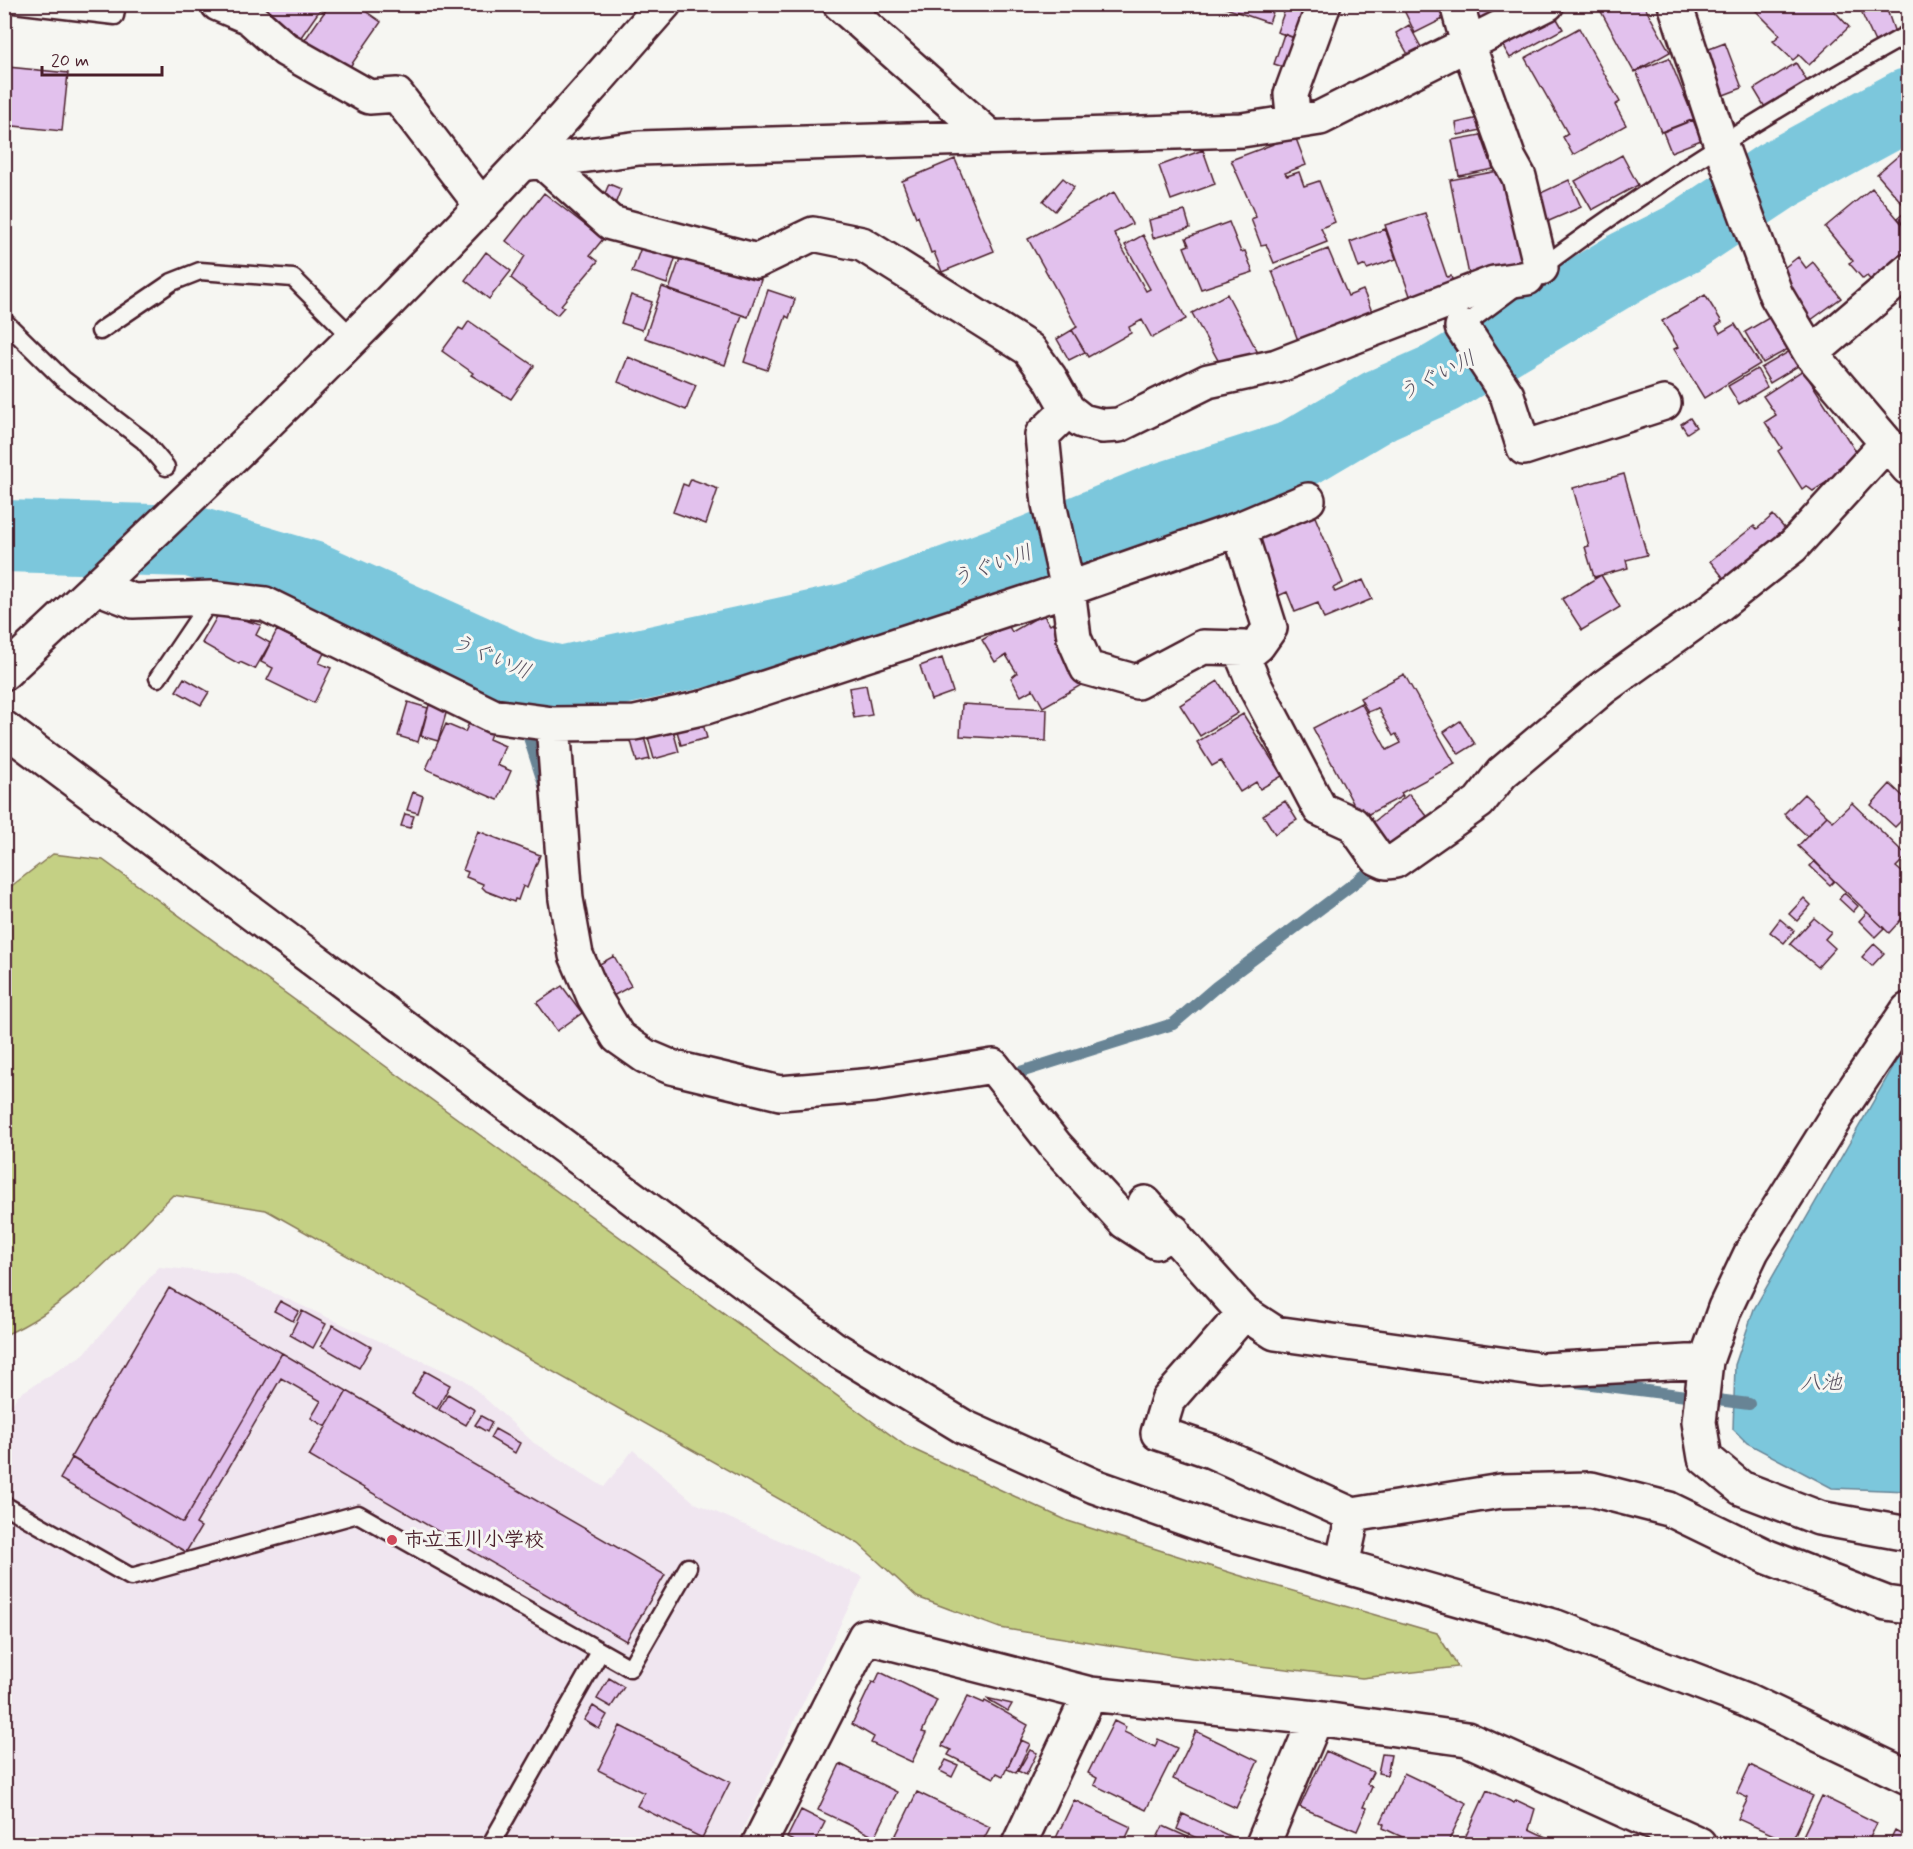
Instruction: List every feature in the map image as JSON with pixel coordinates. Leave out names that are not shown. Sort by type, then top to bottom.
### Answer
[{"type":"street","points":[[218,4],[249,17],[286,50],[369,97],[397,95],[482,206]]},
{"type":"street","points":[[4,673],[97,587],[482,206],[532,163],[664,4]]},
{"type":"street","points":[[840,4],[989,136]]},
{"type":"street","points":[[1294,122],[1291,94],[1324,4]]},
{"type":"street","points":[[532,163],[611,223],[757,261],[813,234],[862,244],[1029,349],[1050,378],[1068,410],[1082,421],[1102,426],[1119,425],[1208,381],[1276,366],[1494,283],[1534,273],[1519,177],[1509,159],[1468,44],[1457,4]]},
{"type":"street","points":[[532,163],[639,148],[1242,130],[1320,118],[1547,4]]},
{"type":"street","points":[[1675,4],[1722,149],[1776,295],[1811,354],[1908,468]]},
{"type":"street","points":[[1811,354],[1908,271]]},
{"type":"street","points":[[1462,327],[1507,395],[1524,448],[1664,403]]},
{"type":"street","points":[[1068,410],[1042,435],[1049,504],[1068,589],[1074,638],[1087,668],[1137,682],[1203,647],[1244,648],[1243,657],[1255,686],[1320,809],[1353,824],[1377,858],[1386,862],[1395,861],[1479,802],[1502,773],[1604,687],[1716,608],[1793,546],[1887,443]]},
{"type":"street","points":[[97,587],[133,601],[212,598],[266,604],[493,716],[554,724],[635,723],[706,707],[1068,589],[1239,529],[1308,500]]},
{"type":"street","points":[[1239,529],[1270,628],[1258,645],[1243,657]]},
{"type":"street","points":[[554,724],[566,900],[576,955],[594,997],[618,1036],[645,1056],[671,1067],[780,1093],[875,1085],[993,1066],[1055,1145],[1125,1222],[1156,1242],[1173,1231]]},
{"type":"street","points":[[4,728],[832,1347],[964,1427],[1094,1486],[1218,1530],[1568,1631],[1746,1700],[1908,1777]]},
{"type":"street","points":[[1908,1010],[1837,1115],[1752,1251],[1725,1308],[1706,1361],[1699,1422],[1705,1458],[1741,1488],[1819,1518],[1908,1534]]},
{"type":"street","points":[[1145,1203],[1173,1231],[1244,1313],[1275,1334],[1542,1370],[1706,1361]]},
{"type":"street","points":[[1244,1313],[1168,1401],[1158,1433],[1211,1451],[1353,1515],[1501,1491],[1591,1489],[1670,1509],[1768,1557],[1886,1604],[1908,1606]]},
{"type":"street","points":[[1342,1566],[1353,1515]]},
{"type":"street","points":[[762,1844],[865,1636],[1090,1694],[1316,1718],[1467,1739],[1680,1840]]},
{"type":"street","points":[[1018,1845],[1090,1694]]},
{"type":"street","points":[[1263,1845],[1316,1718]]},
{"type":"lane","points":[[14,4],[115,16],[117,4]]},
{"type":"lane","points":[[1462,327],[1534,273],[1810,89],[1908,34]]},
{"type":"lane","points":[[100,331],[172,282],[200,271],[293,278],[352,337]]},
{"type":"lane","points":[[4,321],[63,379],[144,441],[166,466]]},
{"type":"lane","points":[[158,678],[212,598]]},
{"type":"lane","points":[[4,1505],[131,1577],[358,1514],[630,1668],[688,1567]]},
{"type":"lane","points":[[491,1845],[600,1652]]},
{"type":"shaded area","name":"市立玉川小学校","points":[[159,1267],[232,1274],[465,1380],[534,1443],[604,1487],[633,1450],[695,1503],[863,1577],[736,1844],[5,1844],[4,1417],[18,1395],[84,1354]]},
{"type":"green space","points":[[53,854],[103,860],[906,1446],[1068,1521],[1238,1575],[1437,1633],[1458,1667],[1362,1678],[1192,1658],[1000,1628],[917,1597],[859,1544],[266,1210],[173,1195],[115,1254],[74,1291],[53,1308],[5,1335],[5,891]]},
{"type":"water","name":"八池","points":[[1908,1041],[1908,1491],[1832,1488],[1747,1443],[1733,1429],[1735,1365],[1754,1309]]},
{"type":"building","points":[[248,4],[324,4],[301,37]]},
{"type":"building","points":[[330,4],[355,4],[381,22],[347,71],[304,41]]},
{"type":"building","points":[[1214,4],[1276,4],[1269,23]]},
{"type":"building","points":[[1287,4],[1319,4],[1306,42],[1277,32]]},
{"type":"building","points":[[1401,4],[1443,4],[1449,16],[1415,33]]},
{"type":"building","points":[[1468,4],[1510,4],[1475,23]]},
{"type":"building","points":[[1601,4],[1643,4],[1670,52],[1634,72],[1598,6]]},
{"type":"building","points":[[1749,4],[1828,4],[1849,27],[1809,65],[1799,55],[1793,60],[1773,41],[1780,35]]},
{"type":"building","points":[[1885,4],[1895,33],[1875,42],[1862,14]]},
{"type":"building","points":[[1553,12],[1563,29],[1510,58],[1500,41]]},
{"type":"building","points":[[1409,25],[1422,49],[1409,56],[1396,33]]},
{"type":"building","points":[[1579,28],[1620,102],[1615,105],[1626,125],[1573,155],[1563,137],[1568,134],[1525,58]]},
{"type":"building","points":[[1284,34],[1306,42],[1296,71],[1274,64]]},
{"type":"building","points":[[1725,43],[1742,88],[1721,96],[1704,51]]},
{"type":"building","points":[[4,55],[10,56],[8,67],[68,73],[62,131],[4,125]]},
{"type":"building","points":[[1669,58],[1694,119],[1661,132],[1636,71]]},
{"type":"building","points":[[1796,63],[1808,83],[1766,109],[1754,89]]},
{"type":"building","points":[[1483,117],[1486,129],[1458,135],[1456,123]]},
{"type":"building","points":[[1693,120],[1701,140],[1671,152],[1663,132]]},
{"type":"building","points":[[1486,134],[1493,169],[1459,176],[1452,140]]},
{"type":"building","points":[[1295,136],[1306,165],[1285,173],[1287,176],[1299,172],[1304,186],[1319,181],[1335,222],[1321,228],[1327,242],[1274,263],[1266,244],[1261,245],[1251,219],[1256,217],[1231,160]]},
{"type":"building","points":[[1203,150],[1215,184],[1171,200],[1159,166]]},
{"type":"building","points":[[1905,150],[1908,154],[1908,210],[1877,174]]},
{"type":"building","points":[[1622,155],[1638,185],[1592,210],[1575,181]]},
{"type":"building","points":[[955,159],[994,251],[942,272],[934,252],[931,253],[902,181]]},
{"type":"building","points":[[1509,169],[1524,264],[1469,275],[1450,180]]},
{"type":"building","points":[[1063,178],[1074,187],[1055,211],[1043,201]]},
{"type":"building","points":[[1569,180],[1581,207],[1542,224],[1530,198]]},
{"type":"building","points":[[609,184],[621,189],[612,212],[599,207]]},
{"type":"building","points":[[1872,188],[1908,231],[1908,264],[1879,289],[1867,276],[1863,279],[1849,263],[1853,261],[1825,227]]},
{"type":"building","points":[[1114,192],[1132,224],[1114,233],[1146,291],[1150,289],[1125,245],[1143,235],[1186,319],[1152,338],[1142,320],[1129,327],[1131,333],[1088,357],[1072,330],[1077,327],[1028,239]]},
{"type":"building","points":[[544,193],[603,239],[590,255],[598,261],[561,305],[564,307],[557,315],[511,278],[525,256],[506,241]]},
{"type":"building","points":[[1908,210],[1908,231],[1898,218]]},
{"type":"building","points":[[1185,211],[1190,228],[1153,238],[1149,220]]},
{"type":"building","points":[[1425,213],[1447,277],[1451,276],[1455,291],[1413,304],[1385,225]]},
{"type":"building","points":[[1229,222],[1241,252],[1245,251],[1253,272],[1201,289],[1184,247],[1189,245],[1186,238]]},
{"type":"building","points":[[1385,229],[1396,259],[1367,269],[1365,265],[1359,268],[1350,242]]},
{"type":"building","points":[[643,242],[677,253],[667,284],[632,272]]},
{"type":"building","points":[[1328,249],[1348,296],[1363,290],[1376,321],[1302,351],[1272,271]]},
{"type":"building","points":[[486,252],[511,271],[489,299],[465,280]]},
{"type":"building","points":[[682,253],[761,280],[748,317],[669,290]]},
{"type":"building","points":[[1798,257],[1806,268],[1813,262],[1841,298],[1811,320],[1783,284],[1788,280],[1780,271]]},
{"type":"building","points":[[662,287],[742,315],[725,365],[645,338]]},
{"type":"building","points":[[768,290],[795,299],[789,318],[786,316],[767,370],[744,362]]},
{"type":"building","points":[[1227,294],[1258,353],[1224,371],[1192,313]]},
{"type":"building","points":[[631,295],[652,302],[642,330],[621,323]]},
{"type":"building","points":[[1705,295],[1722,322],[1716,326],[1720,333],[1735,324],[1760,364],[1704,398],[1674,349],[1678,347],[1662,321]]},
{"type":"building","points":[[1772,316],[1790,348],[1763,363],[1745,332]]},
{"type":"building","points":[[469,321],[534,366],[511,399],[471,375],[473,373],[442,351],[459,328],[463,330]]},
{"type":"building","points":[[1072,330],[1085,352],[1069,360],[1057,339]]},
{"type":"building","points":[[1790,351],[1798,366],[1770,383],[1761,368]]},
{"type":"building","points":[[628,357],[696,385],[686,410],[618,382]]},
{"type":"building","points":[[1757,369],[1767,387],[1739,404],[1728,386]]},
{"type":"building","points":[[1803,370],[1858,455],[1838,468],[1841,473],[1813,491],[1806,486],[1802,489],[1778,451],[1782,448],[1765,422],[1776,415],[1763,396]]},
{"type":"building","points":[[1690,418],[1696,427],[1687,433],[1681,424]]},
{"type":"building","points":[[1624,474],[1647,555],[1626,560],[1628,568],[1594,577],[1585,547],[1589,546],[1573,488]]},
{"type":"building","points":[[691,479],[718,489],[706,524],[673,512],[683,484],[688,486]]},
{"type":"building","points":[[1310,505],[1343,583],[1333,588],[1335,592],[1363,580],[1372,599],[1324,619],[1318,603],[1295,612],[1287,592],[1278,596],[1251,530]]},
{"type":"building","points":[[1773,515],[1785,529],[1777,535],[1780,539],[1727,582],[1710,561],[1754,526],[1757,529]]},
{"type":"building","points":[[1601,575],[1620,607],[1582,630],[1562,599]]},
{"type":"building","points":[[219,613],[229,619],[230,616],[261,625],[256,635],[270,643],[255,669],[240,662],[239,664],[202,643]]},
{"type":"building","points":[[1043,614],[1050,625],[1053,623],[1077,664],[1083,684],[1043,707],[1033,689],[1021,696],[1011,678],[1017,673],[1006,655],[995,662],[982,640],[1008,625],[1012,632]]},
{"type":"building","points":[[277,630],[324,653],[319,663],[331,668],[314,703],[267,680],[273,668],[261,662]]},
{"type":"building","points":[[942,658],[953,692],[931,700],[920,666]]},
{"type":"building","points":[[1404,674],[1455,764],[1401,793],[1403,796],[1361,818],[1313,728],[1361,703],[1387,750],[1401,743],[1396,734],[1393,736],[1378,708],[1368,712],[1360,698]]},
{"type":"building","points":[[184,678],[209,692],[201,705],[176,691]]},
{"type":"building","points":[[1218,681],[1238,713],[1200,736],[1180,705]]},
{"type":"building","points":[[866,685],[872,715],[854,718],[849,688]]},
{"type":"building","points":[[408,702],[428,708],[418,742],[398,736]]},
{"type":"building","points":[[962,704],[1047,709],[1046,741],[960,736]]},
{"type":"building","points":[[429,705],[447,710],[438,741],[421,736]]},
{"type":"building","points":[[1243,714],[1282,776],[1260,789],[1256,782],[1240,792],[1221,761],[1212,766],[1197,742]]},
{"type":"building","points":[[470,721],[492,731],[489,739],[505,746],[497,765],[511,771],[498,800],[426,769],[446,724],[465,732]]},
{"type":"building","points":[[1460,721],[1475,744],[1459,754],[1444,732]]},
{"type":"building","points":[[703,724],[707,738],[681,745],[677,731]]},
{"type":"building","points":[[673,730],[679,752],[654,759],[648,737]]},
{"type":"building","points":[[644,737],[650,759],[637,762],[631,741]]},
{"type":"building","points":[[1890,784],[1908,801],[1908,814],[1895,827],[1871,805]]},
{"type":"building","points":[[413,792],[423,796],[418,813],[407,810]]},
{"type":"building","points":[[1409,794],[1427,816],[1384,850],[1366,828]]},
{"type":"building","points":[[1804,794],[1827,816],[1807,836],[1784,814]]},
{"type":"building","points":[[1285,801],[1297,820],[1275,834],[1263,815]]},
{"type":"building","points":[[1852,803],[1907,856],[1896,867],[1903,873],[1908,867],[1908,912],[1889,933],[1798,846],[1827,816],[1833,821]]},
{"type":"building","points":[[405,814],[414,816],[410,828],[401,826]]},
{"type":"building","points":[[478,831],[540,855],[527,888],[523,886],[518,900],[515,899],[514,902],[486,891],[482,887],[483,884],[466,877],[468,872],[463,870]]},
{"type":"building","points":[[1815,861],[1834,881],[1830,885],[1810,866]]},
{"type":"building","points":[[1844,893],[1858,906],[1853,912],[1839,899]]},
{"type":"building","points":[[1804,898],[1811,905],[1797,921],[1789,914]]},
{"type":"building","points":[[1867,912],[1884,928],[1875,937],[1859,921]]},
{"type":"building","points":[[1814,918],[1831,932],[1825,939],[1835,948],[1818,967],[1790,944]]},
{"type":"building","points":[[1780,919],[1794,931],[1784,943],[1770,932]]},
{"type":"building","points":[[1874,944],[1884,953],[1872,966],[1862,957]]},
{"type":"building","points":[[614,956],[631,986],[613,996],[596,966]]},
{"type":"building","points":[[562,986],[582,1013],[557,1031],[537,1003]]},
{"type":"building","points":[[169,1288],[282,1353],[183,1523],[71,1457]]},
{"type":"building","points":[[280,1301],[299,1311],[293,1321],[274,1311]]},
{"type":"building","points":[[302,1311],[326,1324],[313,1348],[290,1335]]},
{"type":"building","points":[[333,1325],[371,1347],[359,1368],[321,1346]]},
{"type":"building","points":[[282,1353],[347,1391],[326,1427],[311,1418],[321,1401],[281,1378],[196,1524],[201,1527],[186,1552],[60,1479],[72,1458],[183,1523]]},
{"type":"building","points":[[425,1371],[450,1385],[437,1409],[412,1394]]},
{"type":"building","points":[[347,1391],[665,1575],[626,1641],[309,1456]]},
{"type":"building","points":[[448,1394],[475,1410],[466,1425],[439,1410]]},
{"type":"building","points":[[481,1416],[492,1422],[487,1432],[475,1425]]},
{"type":"building","points":[[495,1429],[520,1443],[515,1453],[490,1438]]},
{"type":"building","points":[[880,1672],[937,1700],[922,1732],[926,1733],[912,1762],[871,1743],[874,1737],[852,1724],[872,1682],[875,1683]]},
{"type":"building","points":[[609,1678],[624,1687],[611,1707],[597,1699]]},
{"type":"building","points":[[968,1696],[984,1703],[985,1701],[1028,1725],[1003,1776],[997,1773],[994,1778],[948,1755],[951,1750],[942,1746]]},
{"type":"building","points":[[986,1698],[1012,1704],[1008,1711]]},
{"type":"building","points":[[593,1706],[607,1715],[599,1729],[584,1720]]},
{"type":"building","points":[[1114,1721],[1126,1727],[1124,1732],[1155,1747],[1158,1739],[1177,1748],[1146,1810],[1094,1785],[1097,1778],[1088,1773]]},
{"type":"building","points":[[620,1726],[730,1782],[702,1838],[637,1806],[644,1793],[598,1770]]},
{"type":"building","points":[[1196,1731],[1258,1761],[1236,1808],[1173,1779]]},
{"type":"building","points":[[1021,1740],[1030,1744],[1016,1773],[1007,1769]]},
{"type":"building","points":[[1030,1750],[1037,1753],[1026,1775],[1018,1771]]},
{"type":"building","points":[[1326,1751],[1373,1772],[1367,1784],[1372,1787],[1363,1807],[1367,1808],[1357,1831],[1300,1807]]},
{"type":"building","points":[[1382,1754],[1391,1755],[1387,1775],[1378,1773]]},
{"type":"building","points":[[946,1760],[958,1765],[952,1777],[940,1771]]},
{"type":"building","points":[[840,1764],[897,1792],[875,1837],[818,1810]]},
{"type":"building","points":[[1750,1765],[1813,1796],[1791,1843],[1738,1819],[1748,1798],[1737,1793]]},
{"type":"building","points":[[1404,1773],[1467,1803],[1447,1844],[1417,1844],[1383,1828],[1384,1824],[1381,1822]]},
{"type":"building","points":[[1487,1790],[1514,1803],[1516,1800],[1535,1809],[1529,1829],[1546,1837],[1543,1844],[1465,1844],[1464,1840]]},
{"type":"building","points":[[917,1792],[990,1827],[981,1844],[897,1843],[899,1839],[895,1837]]},
{"type":"building","points":[[1822,1796],[1877,1823],[1867,1844],[1808,1844],[1801,1840]]},
{"type":"building","points":[[1074,1800],[1131,1827],[1123,1844],[1065,1844],[1055,1840]]},
{"type":"building","points":[[801,1810],[825,1822],[814,1844],[800,1844],[787,1838]]},
{"type":"building","points":[[1183,1814],[1238,1840],[1235,1844],[1210,1844],[1177,1829]]},
{"type":"building","points":[[1163,1826],[1203,1844],[1166,1844],[1156,1840]]},
{"type":"building","points":[[1895,1831],[1904,1836],[1900,1844],[1889,1843]]},
{"type":"waterway","name":"うぐい川","points":[[4,536],[190,541],[311,577],[524,673],[561,682],[849,619],[1033,551],[1152,502],[1292,457],[1380,405],[1441,378],[1628,266],[1682,239],[1778,175],[1908,104]]},
{"type":"waterway","points":[[524,673],[520,709],[545,788]]},
{"type":"waterway","points":[[1022,1083],[1014,1074],[1173,1024],[1216,987],[1381,863]]},
{"type":"waterway","points":[[1576,1382],[1749,1404]]},
{"type":"place","name":"市立玉川小学校","points":[[392,1540]]}]
